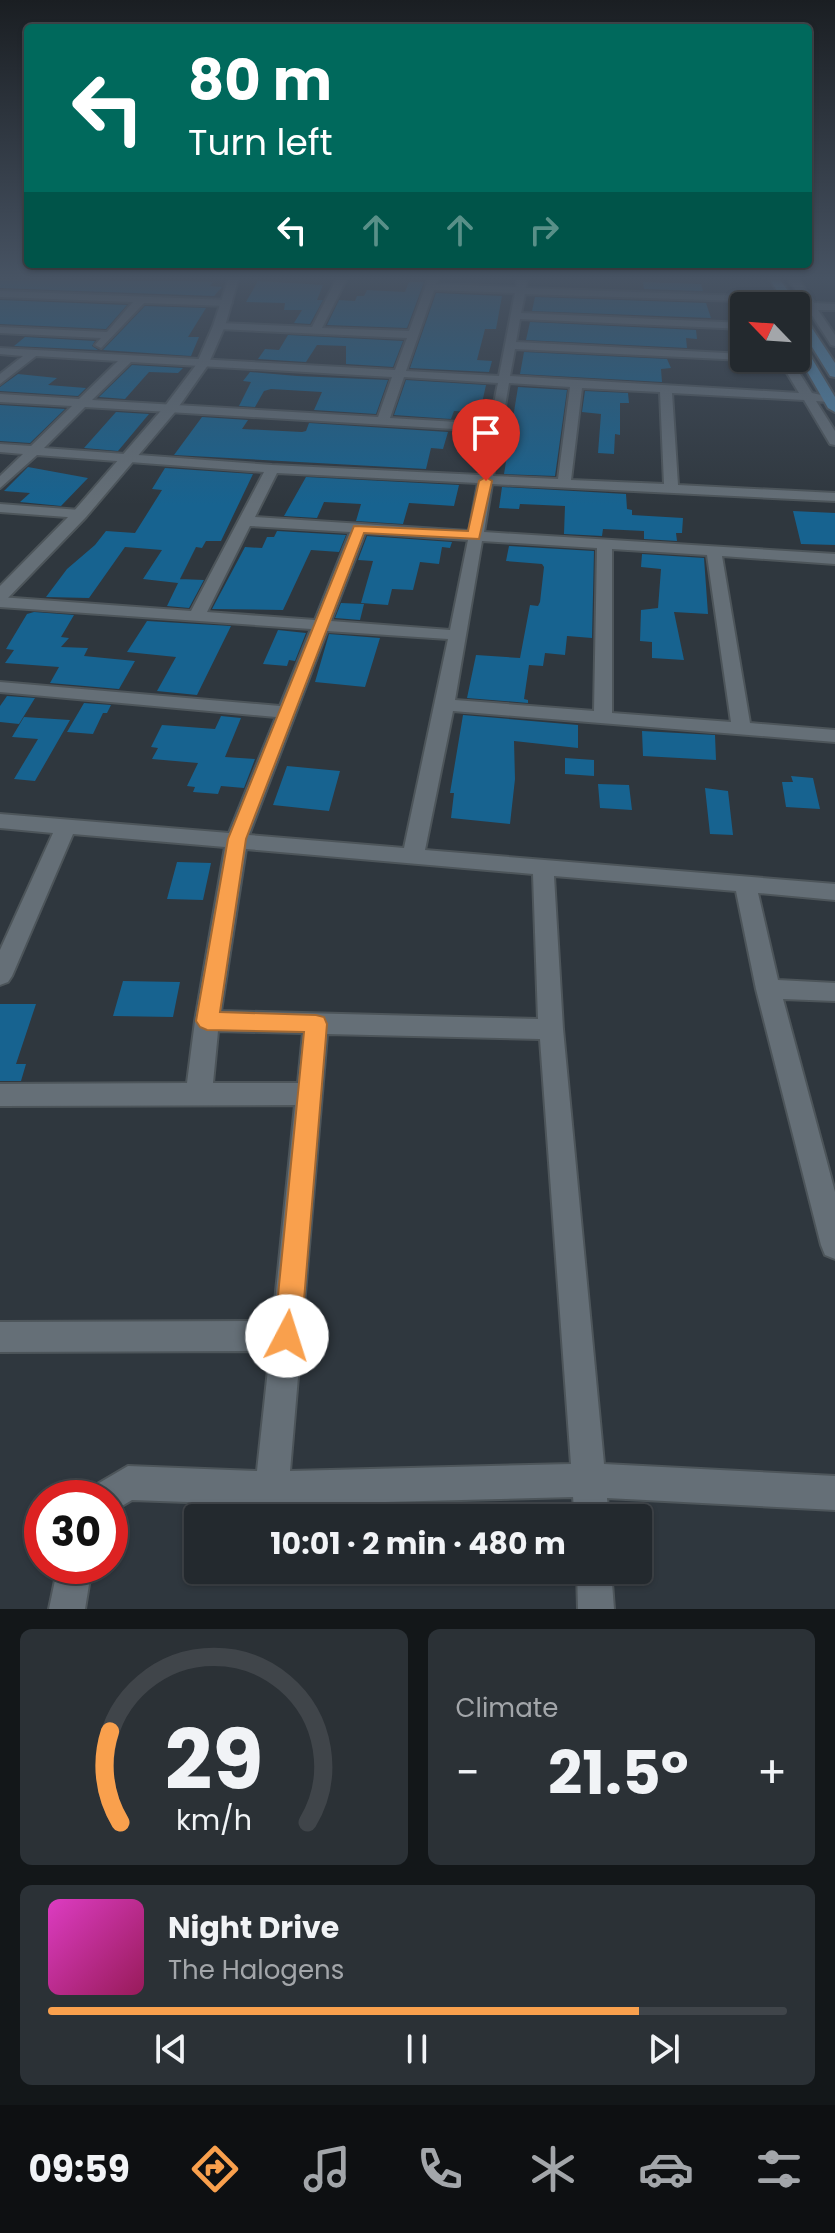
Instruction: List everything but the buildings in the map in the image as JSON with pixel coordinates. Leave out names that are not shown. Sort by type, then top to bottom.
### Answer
[{"type":"main road","points":[[824,355],[835,373]]},
{"type":"main road","points":[[810,365],[832,403]]},
{"type":"street","points":[[0,380],[30,355]]},
{"type":"street","points":[[63,355],[399,376],[809,395],[832,403]]},
{"type":"street","points":[[4,588],[80,514],[129,458],[170,409],[206,355]]},
{"type":"street","points":[[382,422],[407,355]]},
{"type":"street","points":[[413,856],[445,705],[508,355]]},
{"type":"street","points":[[707,355],[730,356]]},
{"type":"street","points":[[0,484],[127,359]]},
{"type":"street","points":[[793,372],[835,441]]},
{"type":"street","points":[[564,485],[576,385]]},
{"type":"street","points":[[666,390],[671,490]]},
{"type":"street","points":[[0,398],[495,428]]},
{"type":"street","points":[[0,448],[272,469],[835,497]]},
{"type":"street","points":[[198,614],[272,469]]},
{"type":"street","points":[[0,508],[80,514]]},
{"type":"street","points":[[243,521],[835,559]]},
{"type":"street","points":[[199,1094],[207,1021],[237,839],[359,529]]},
{"type":"street","points":[[603,717],[605,545]]},
{"type":"street","points":[[714,552],[741,728]]},
{"type":"street","points":[[0,602],[457,635]]},
{"type":"street","points":[[0,687],[285,712]]},
{"type":"street","points":[[445,705],[835,736]]},
{"type":"street","points":[[0,821],[835,892]]},
{"type":"street","points":[[0,976],[66,827]]},
{"type":"street","points":[[543,869],[551,1029],[591,1504]]},
{"type":"street","points":[[745,885],[768,989],[828,1194],[835,1245]]},
{"type":"street","points":[[768,989],[835,992]]},
{"type":"street","points":[[207,1021],[551,1029]]},
{"type":"street","points":[[272,1488],[316,1024]]},
{"type":"street","points":[[0,1095],[310,1094]]},
{"type":"street","points":[[0,1337],[287,1336]]},
{"type":"street","points":[[128,1483],[272,1488],[590,1480],[835,1493]]},
{"type":"street","points":[[67,1609],[72,1584]]},
{"type":"street","points":[[595,1584],[596,1609]]},
{"type":"route","points":[[287,1336],[316,1024],[207,1021],[237,839],[359,529],[474,536],[486,481]]}]
